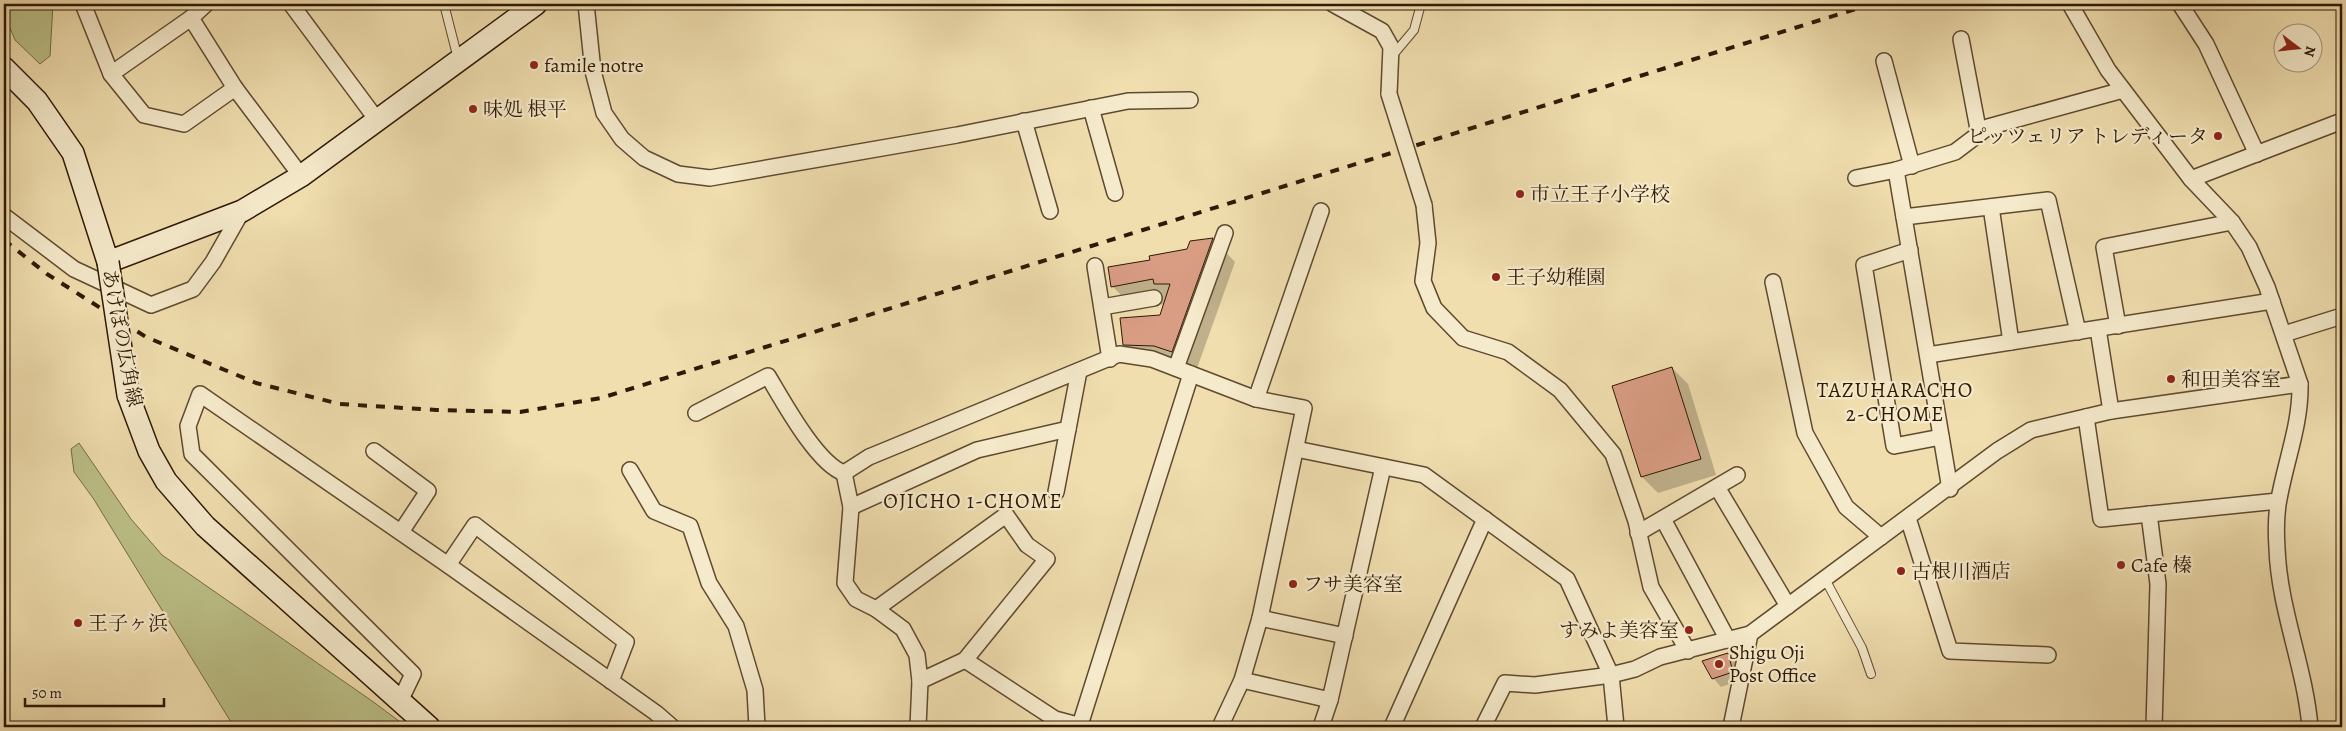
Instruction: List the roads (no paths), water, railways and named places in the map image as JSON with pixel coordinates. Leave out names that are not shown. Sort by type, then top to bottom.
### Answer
[{"type":"main road","points":[[108,262],[242,211],[301,176],[536,4]]},
{"type":"main road","name":"あけぼの広角線","points":[[4,68],[37,101],[73,153],[108,262],[128,395],[149,451],[166,481],[205,526],[429,727]]},
{"type":"street","points":[[83,4],[111,74],[144,115],[184,124],[235,88]]},
{"type":"street","points":[[111,74],[191,18],[206,4]]},
{"type":"street","points":[[291,4],[377,120]]},
{"type":"street","points":[[586,4],[593,72],[604,113],[622,139],[644,158],[678,174],[710,178],[1024,122],[1128,101],[1190,100]]},
{"type":"street","points":[[1333,4],[1382,31],[1391,47],[1389,94],[1424,205],[1428,243],[1423,281],[1434,308],[1463,338],[1508,352],[1560,390],[1613,454],[1621,474],[1638,533],[1651,587],[1688,651]]},
{"type":"street","points":[[2070,4],[2108,70],[2191,179],[2232,222],[2249,247],[2284,334],[2300,384],[2300,400],[2294,436],[2278,501],[2276,548],[2280,581],[2309,705],[2310,727]]},
{"type":"street","points":[[2180,4],[2206,44],[2257,154]]},
{"type":"street","points":[[191,18],[235,88],[301,176]]},
{"type":"street","points":[[1961,39],[1979,134]]},
{"type":"street","points":[[1884,61],[1912,166]]},
{"type":"street","points":[[1856,178],[1912,166],[1955,152],[1988,127],[2123,90]]},
{"type":"street","points":[[1091,108],[1115,192]]},
{"type":"street","points":[[2191,179],[2342,121]]},
{"type":"street","points":[[1024,122],[1050,211]]},
{"type":"street","points":[[1896,170],[1950,488]]},
{"type":"street","points":[[1904,217],[2048,200],[2078,332]]},
{"type":"street","points":[[1991,207],[2011,342]]},
{"type":"street","points":[[4,216],[74,269],[151,305],[193,290],[213,262],[242,211]]},
{"type":"street","points":[[1256,399],[1321,211]]},
{"type":"street","points":[[2118,326],[2104,247],[2232,222]]},
{"type":"street","points":[[1176,368],[1225,233]]},
{"type":"street","points":[[1910,250],[1864,264],[1889,417],[1894,446],[1941,436]]},
{"type":"street","points":[[1095,266],[1110,358]]},
{"type":"street","points":[[1773,282],[1805,433],[1846,507],[1881,537]]},
{"type":"street","points":[[1102,308],[1154,298]]},
{"type":"street","points":[[1928,355],[2272,301]]},
{"type":"street","points":[[2284,334],[2342,316]]},
{"type":"street","points":[[2098,329],[2111,411]]},
{"type":"street","points":[[696,413],[768,376],[804,434],[834,470],[844,473],[869,457],[1119,354],[1152,359],[1256,399],[1304,408],[1260,618],[1242,680],[1220,727]]},
{"type":"street","points":[[1056,492],[1079,371]]},
{"type":"street","points":[[965,660],[1055,719],[1083,726],[1191,374]]},
{"type":"street","points":[[1483,727],[1505,683],[1535,685],[1611,675],[1635,669],[1660,657],[1750,634],[1998,451],[2031,430],[2111,411],[2300,384]]},
{"type":"street","points":[[400,700],[413,674],[192,454],[188,426],[200,394],[448,565],[611,680],[672,727]]},
{"type":"street","points":[[2086,417],[2101,519],[2278,501]]},
{"type":"street","points":[[851,507],[977,450],[1068,429]]},
{"type":"street","points":[[1296,449],[1424,475],[1567,579],[1611,675],[1616,727]]},
{"type":"street","points":[[374,451],[428,490],[401,532]]},
{"type":"street","points":[[1321,727],[1330,700],[1383,467]]},
{"type":"street","points":[[630,470],[654,511],[690,526],[709,583],[736,626],[755,690],[757,727]]},
{"type":"street","points":[[844,473],[851,507],[845,583],[856,599],[876,609],[903,629],[917,655],[920,681],[918,727]]},
{"type":"street","points":[[1638,533],[1737,476]]},
{"type":"street","points":[[1717,487],[1788,606]]},
{"type":"street","points":[[2149,514],[2158,584],[2154,727]]},
{"type":"street","points":[[876,609],[1006,515],[1027,545],[1047,559],[965,660],[920,681]]},
{"type":"street","points":[[1908,518],[1950,652],[2048,655]]},
{"type":"street","points":[[1392,727],[1485,519]]},
{"type":"street","points":[[1662,519],[1728,640]]},
{"type":"street","points":[[448,565],[474,525],[626,642],[611,680]]},
{"type":"street","points":[[1260,618],[1345,636]]},
{"type":"street","points":[[1731,727],[1750,634]]},
{"type":"street","points":[[1242,680],[1330,700]]},
{"type":"lane","points":[[444,4],[445,15],[459,60]]},
{"type":"lane","points":[[1390,58],[1414,30],[1421,4]]},
{"type":"lane","points":[[1825,578],[1862,648],[1871,674]]},
{"type":"railway","points":[[4,240],[47,274],[146,337],[256,383],[340,404],[436,410],[520,412],[601,398],[1872,4]]},
{"type":"place","name":"famile notre","points":[[534,65]]},
{"type":"place","name":"味処 根平","points":[[473,109]]},
{"type":"place","name":"ピッツェリア トレディータ","points":[[2218,136]]},
{"type":"place","name":"市立王子小学校","points":[[1520,194]]},
{"type":"place","name":"王子幼稚園","points":[[1496,277]]},
{"type":"place","name":"和田美容室","points":[[2171,379]]},
{"type":"place","name":"Cafe 榛","points":[[2121,565]]},
{"type":"place","name":"古根川酒店","points":[[1901,571]]},
{"type":"place","name":"フサ美容室","points":[[1293,584]]},
{"type":"place","name":"王子ヶ浜","points":[[78,623]]},
{"type":"place","name":"すみよ美容室","points":[[1689,630]]},
{"type":"place","name":"Shigu Oji Post Office","points":[[1719,664]]},
{"type":"district","name":"TAZUHARACHO 2-CHOME","points":[[1895,402]]},
{"type":"district","name":"OJICHO 1-CHOME","points":[[973,501]]}]
